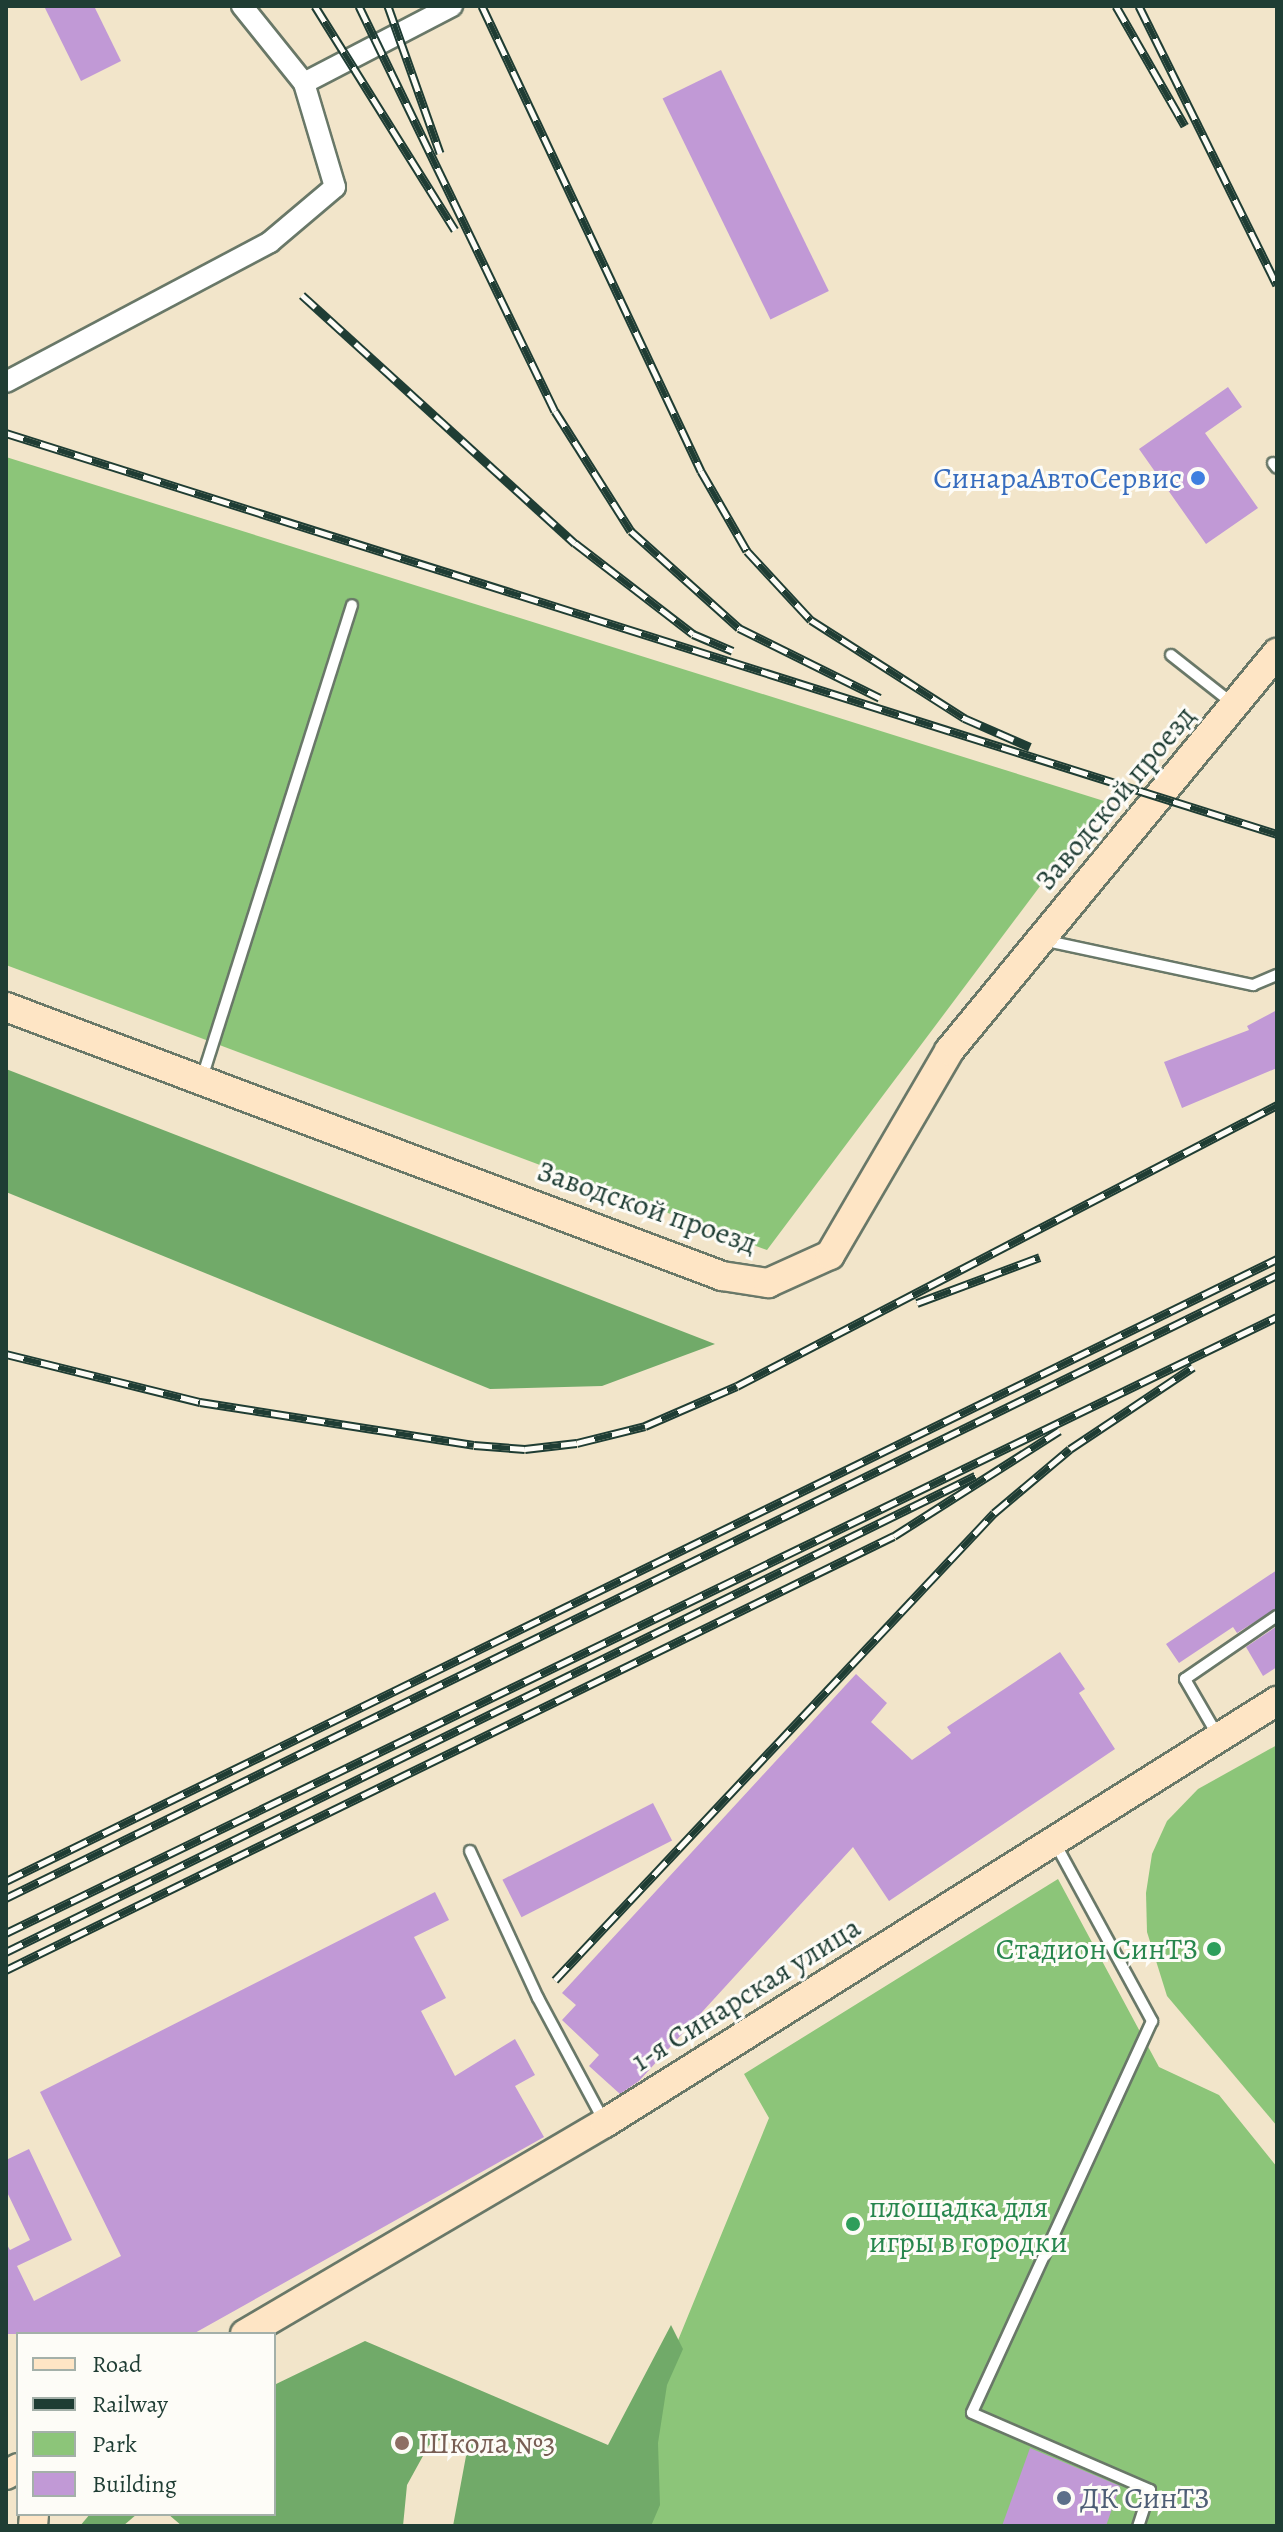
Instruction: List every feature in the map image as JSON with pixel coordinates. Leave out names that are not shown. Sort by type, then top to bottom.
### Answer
[{"type":"street","points":[[6,382],[270,242],[335,187],[304,83],[242,6]]},
{"type":"street","points":[[304,83],[452,6]]},
{"type":"street","name":"Заводской проезд","points":[[6,1007],[722,1276],[768,1283],[830,1255],[949,1051],[1277,653]]},
{"type":"street","name":"1-я Синарская улица","points":[[248,2332],[605,2123],[1277,1701]]},
{"type":"lane","points":[[201,1080],[352,605]]},
{"type":"lane","points":[[1171,655],[1236,706]]},
{"type":"lane","points":[[1041,939],[1253,985],[1277,975]]},
{"type":"lane","points":[[1219,1737],[1185,1679],[1277,1616]]},
{"type":"lane","points":[[1054,1841],[1152,2021],[972,2413],[1150,2490],[1138,2526]]},
{"type":"lane","points":[[470,1851],[538,1998],[605,2123]]},
{"type":"green space","points":[[6,457],[1104,801],[767,1250],[6,965]]},
{"type":"green space","points":[[6,1069],[715,1344],[602,1386],[490,1389],[6,1192]]},
{"type":"green space","name":"Стадион СинТЗ","points":[[1277,1745],[1277,2126],[1167,1996],[1147,1932],[1146,1893],[1152,1854],[1167,1821],[1198,1789]]},
{"type":"green space","points":[[1058,1879],[1159,2067],[1219,2095],[1277,2167],[1277,2526],[602,2526],[769,2118],[744,2074]]},
{"type":"green space","name":"Школа №3","points":[[671,2325],[683,2349],[667,2385],[658,2443],[660,2505],[651,2526],[453,2526],[466,2456],[451,2435],[429,2445],[407,2485],[403,2526],[182,2526],[170,2516],[276,2516],[276,2384],[365,2341],[608,2445]]},
{"type":"green space","points":[[88,2516],[135,2516],[123,2526],[80,2526]]},
{"type":"building","points":[[44,6],[94,6],[121,61],[81,81]]},
{"type":"building","points":[[721,70],[829,291],[770,320],[663,98]]},
{"type":"building","name":"СинараАвтоСервис","points":[[1228,387],[1242,407],[1205,433],[1258,508],[1206,544],[1139,449]]},
{"type":"building","points":[[1277,1010],[1277,1068],[1182,1108],[1164,1062],[1249,1030],[1247,1026]]},
{"type":"building","points":[[1277,1570],[1277,1608],[1237,1633],[1233,1627],[1179,1663],[1166,1644]]},
{"type":"building","points":[[1277,1626],[1277,1667],[1263,1676],[1246,1647]]},
{"type":"building","points":[[1060,1652],[1085,1689],[1079,1693],[1115,1749],[889,1901],[853,1847],[639,2081],[620,2094],[589,2066],[599,2055],[562,2020],[576,2005],[562,1993],[856,1674],[887,1703],[871,1722],[912,1760],[951,1733],[947,1727]]},
{"type":"building","points":[[653,1803],[672,1840],[521,1917],[502,1880]]},
{"type":"building","points":[[435,1892],[449,1920],[414,1937],[446,1998],[421,2011],[455,2076],[515,2039],[535,2075],[515,2086],[544,2137],[197,2332],[6,2334],[6,2243],[10,2250],[30,2240],[6,2190],[6,2160],[29,2149],[72,2240],[17,2266],[34,2301],[121,2256],[40,2092]]},
{"type":"building","name":"ДК СинТЗ","points":[[1030,2448],[1120,2486],[1106,2526],[1002,2526]]},
{"type":"railway","points":[[315,6],[455,230]]},
{"type":"railway","points":[[359,6],[555,411],[631,531],[739,628],[880,698]]},
{"type":"railway","points":[[388,6],[440,153]]},
{"type":"railway","points":[[482,6],[701,471],[747,551],[811,620],[964,718],[1030,747]]},
{"type":"railway","points":[[1116,6],[1185,126]]},
{"type":"railway","points":[[1139,6],[1277,285]]},
{"type":"railway","points":[[302,295],[575,543],[693,634],[733,651]]},
{"type":"railway","points":[[6,433],[1277,834]]},
{"type":"railway","points":[[6,1354],[200,1402],[474,1445],[525,1449],[577,1443],[645,1426],[737,1386],[1277,1105]]},
{"type":"railway","points":[[917,1303],[1040,1257]]},
{"type":"railway","points":[[6,1881],[1277,1259]]},
{"type":"railway","points":[[6,1898],[1277,1275]]},
{"type":"railway","points":[[6,1933],[1277,1317]]},
{"type":"railway","points":[[555,1980],[994,1513],[1070,1449],[1193,1367]]},
{"type":"railway","points":[[6,1970],[894,1536],[1059,1431]]},
{"type":"railway","points":[[6,1952],[975,1476]]},
{"type":"place","name":"СинараАвтоСервис","points":[[1198,478]]},
{"type":"place","name":"Стадион СинТЗ","points":[[1214,1949]]},
{"type":"place","name":"площадка для игры в городки","points":[[853,2224]]},
{"type":"place","name":"Школа №3","points":[[402,2443]]},
{"type":"place","name":"ДК СинТЗ","points":[[1064,2498]]}]
